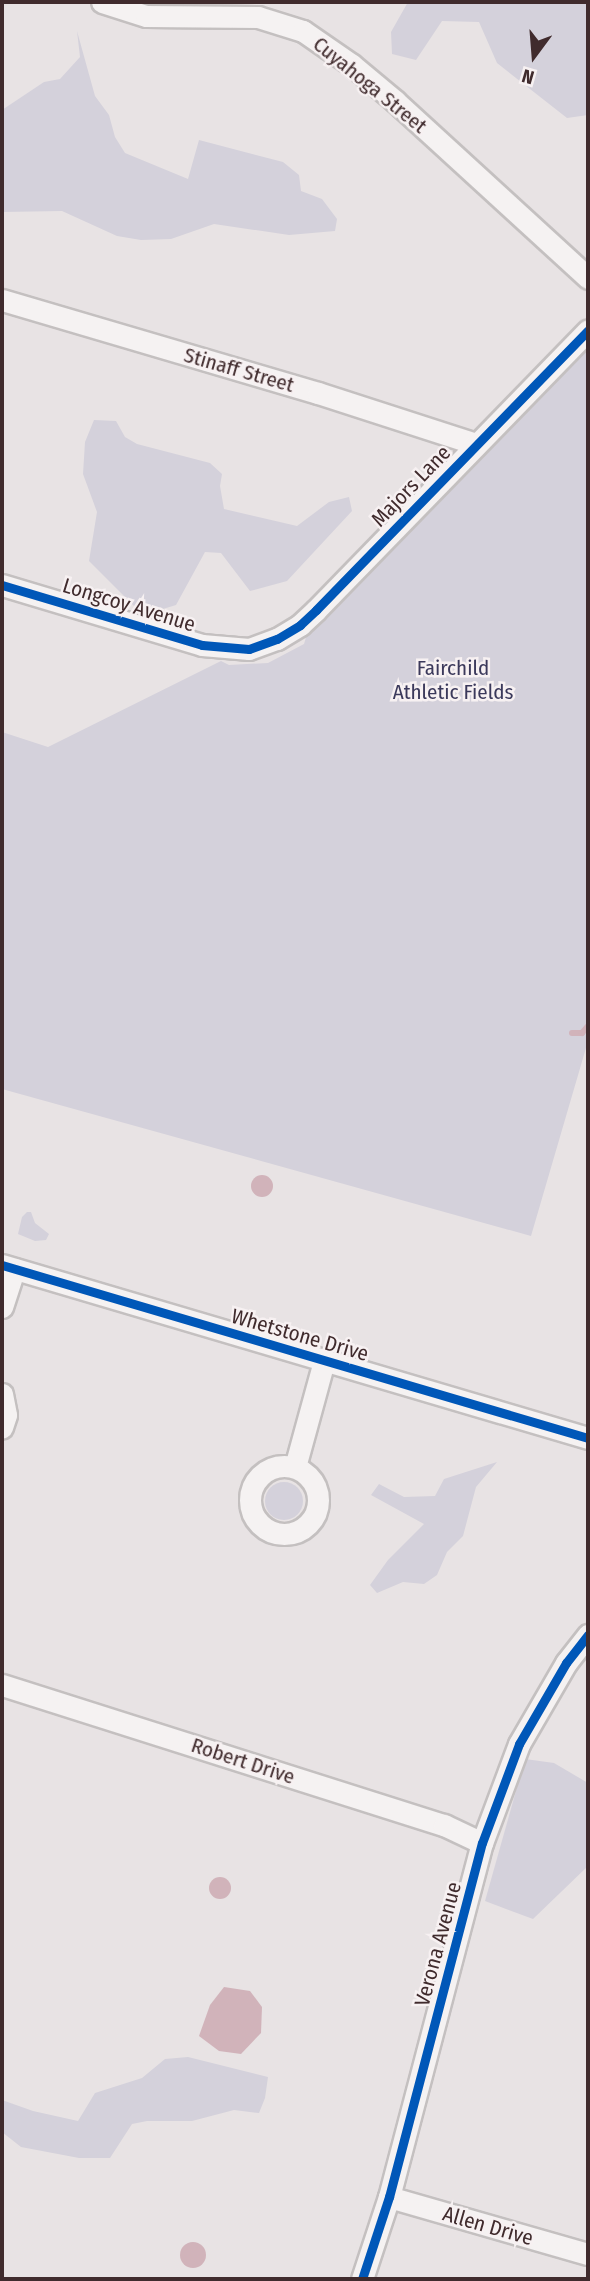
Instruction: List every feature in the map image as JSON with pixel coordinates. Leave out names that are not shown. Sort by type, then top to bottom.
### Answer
[{"type":"street","name":"Cuyahoga Street","points":[[102,2],[146,16],[262,9],[303,31],[352,65],[588,278]]},
{"type":"street","name":"Stinaff Street","points":[[2,300],[318,393],[476,444]]},
{"type":"street","name":"Majors Lane","points":[[249,649],[278,639],[300,625],[588,330]]},
{"type":"street","name":"Longcoy Avenue","points":[[2,584],[202,645],[249,649]]},
{"type":"street","points":[[2,1307],[8,1267]]},
{"type":"street","name":"Whetstone Drive","points":[[8,1267],[588,1438]]},
{"type":"street","points":[[295,1467],[324,1361]]},
{"type":"street","points":[[2,1394],[6,1415],[2,1427]]},
{"type":"street","name":"Verona Avenue","points":[[362,2279],[389,2197],[482,1843],[519,1744],[566,1663],[588,1635]]},
{"type":"street","name":"Robert Drive","points":[[2,1685],[444,1825],[482,1843]]},
{"type":"street","name":"Allen Drive","points":[[389,2197],[588,2254]]},
{"type":"green space","points":[[408,2],[588,2],[588,115],[567,118],[497,63],[479,22],[442,21],[416,60],[392,54],[391,32]]},
{"type":"green space","points":[[77,31],[95,96],[109,115],[115,137],[125,153],[188,179],[199,140],[283,162],[299,175],[301,191],[322,199],[337,219],[335,231],[289,235],[214,224],[171,239],[141,240],[117,236],[62,211],[2,212],[2,110],[44,82],[60,79],[80,57]]},
{"type":"green space","name":"Fairchild Athletic Fields","points":[[588,345],[588,1041],[531,1236],[2,1089],[2,732],[48,747],[221,661],[229,665],[268,663],[304,644],[307,634]]},
{"type":"green space","points":[[94,420],[116,421],[125,437],[137,444],[210,463],[222,474],[220,486],[224,509],[297,526],[329,502],[349,497],[352,511],[287,581],[250,591],[221,553],[205,552],[176,605],[143,615],[89,561],[97,512],[83,474],[85,442]]},
{"type":"green space","points":[[31,1212],[35,1223],[49,1234],[46,1240],[35,1241],[18,1234],[22,1217]]},
{"type":"green space","points":[[497,1462],[476,1487],[463,1536],[447,1552],[437,1575],[424,1584],[403,1582],[377,1593],[370,1585],[388,1560],[424,1524],[371,1495],[379,1484],[404,1497],[435,1496],[444,1479]]},
{"type":"green space","points":[[284,1482],[298,1487],[303,1501],[298,1515],[284,1520],[270,1515],[265,1501],[270,1487]]},
{"type":"green space","points":[[525,1759],[554,1763],[588,1783],[588,1866],[533,1919],[485,1901]]},
{"type":"green space","points":[[188,2057],[268,2077],[265,2098],[259,2113],[234,2110],[192,2121],[147,2121],[132,2124],[110,2158],[79,2158],[21,2147],[2,2132],[2,2100],[33,2111],[78,2121],[95,2093],[142,2078],[165,2059]]},
{"type":"shaded area","points":[[262,1175],[270,1178],[273,1186],[270,1194],[262,1197],[254,1194],[251,1186],[254,1178]]},
{"type":"shaded area","points":[[220,1877],[228,1880],[231,1888],[228,1896],[220,1899],[212,1896],[209,1888],[212,1880]]},
{"type":"shaded area","points":[[224,1987],[250,1991],[262,2007],[261,2033],[241,2054],[219,2051],[199,2036],[210,2005]]},
{"type":"shaded area","points":[[193,2242],[202,2246],[206,2255],[202,2264],[193,2268],[184,2264],[180,2255],[184,2246]]},
{"type":"waterway","points":[[572,1033],[582,1033],[588,1026]]},
{"type":"cycle path","points":[[2,585],[202,645],[249,649],[277,639],[300,625],[316,610],[588,330]]},
{"type":"cycle path","points":[[2,1265],[588,1438]]},
{"type":"cycle path","points":[[362,2279],[389,2197],[482,1843],[519,1744],[566,1663],[588,1635]]}]
